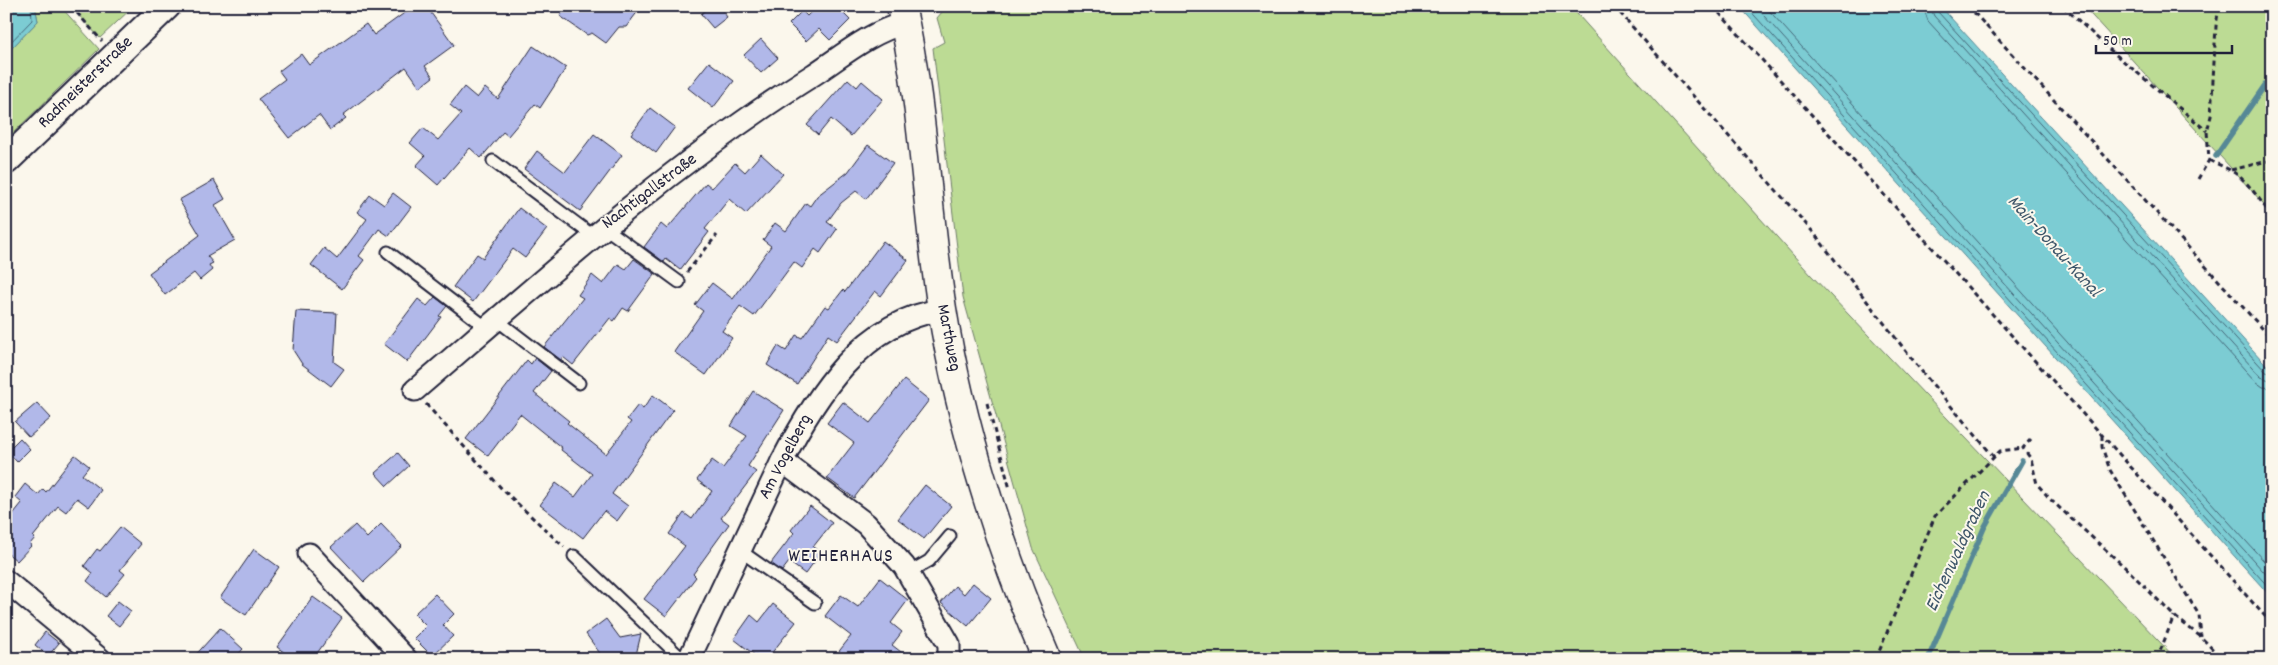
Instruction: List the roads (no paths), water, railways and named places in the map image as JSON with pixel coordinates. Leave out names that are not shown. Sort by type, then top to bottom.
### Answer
[{"type":"main road","name":"Marthweg","points":[[903,15],[912,69],[942,310],[962,404],[983,479],[1012,569],[1047,659]]},
{"type":"street","name":"Radmeisterstraße","points":[[6,161],[166,6]]},
{"type":"street","name":"Nachtigallstraße","points":[[415,390],[599,231],[767,104],[889,27],[903,15]]},
{"type":"street","name":"Am Vogelberg","points":[[690,659],[739,550],[797,431],[824,390],[860,351],[882,334],[910,317],[942,310]]},
{"type":"street","points":[[782,462],[866,524],[908,573],[949,644],[949,659]]},
{"type":"street","points":[[310,554],[406,659]]},
{"type":"street","points":[[6,581],[100,659]]},
{"type":"lane","points":[[493,161],[679,282]]},
{"type":"lane","points":[[388,252],[579,384]]},
{"type":"lane","points":[[908,573],[929,561],[950,536]]},
{"type":"lane","points":[[739,550],[815,603]]},
{"type":"lane","points":[[574,556],[682,659]]},
{"type":"water","points":[[6,6],[35,6],[38,21],[6,54]]},
{"type":"water","name":"Main-Donau-Kanal","points":[[1739,6],[1940,6],[2272,371],[2272,598]]},
{"type":"waterway","name":"Eichenwaldgraben","points":[[2216,156],[2272,75]]},
{"type":"waterway","name":"Eichenwaldgraben","points":[[1928,659],[1984,528],[2022,461]]},
{"type":"district","name":"WEIHERHAUS","points":[[841,557]]}]
